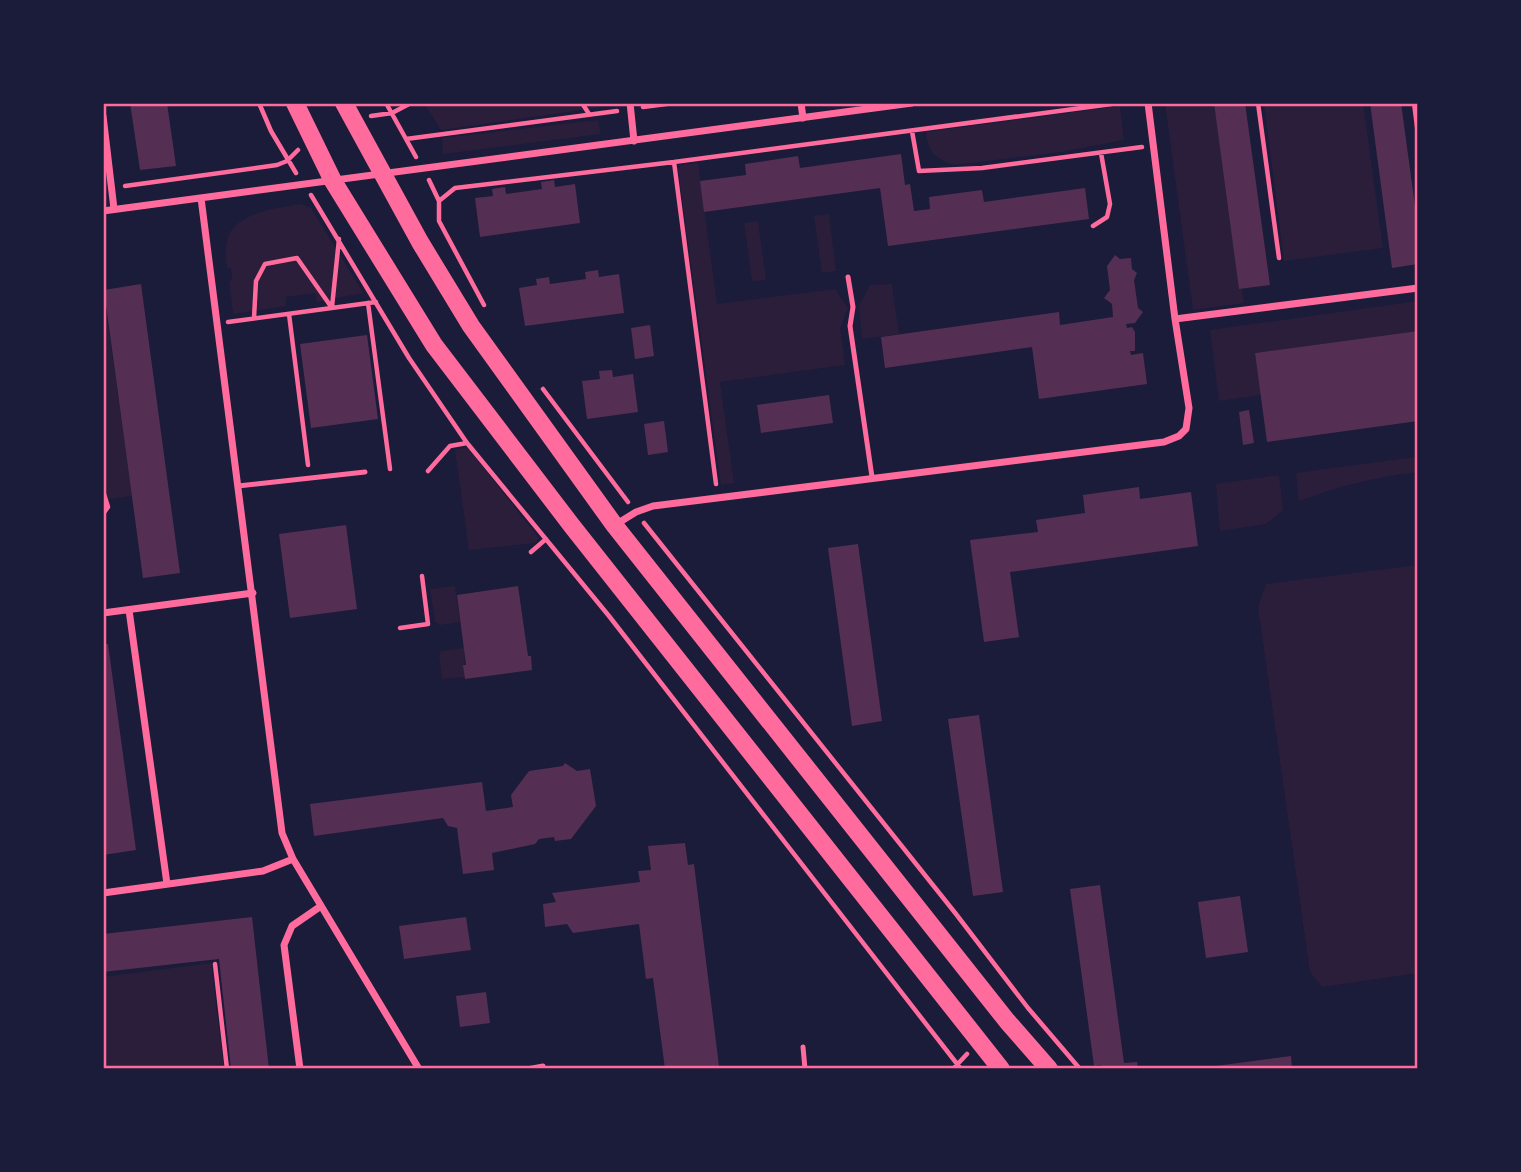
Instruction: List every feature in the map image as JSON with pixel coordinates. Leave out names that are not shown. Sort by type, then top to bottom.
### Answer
[{"type":"main road","points":[[295,103],[333,181],[434,345],[572,526],[1001,1069]]},
{"type":"main road","points":[[344,103],[471,326],[615,526],[1007,1021],[1049,1069]]},
{"type":"street","points":[[801,103],[803,118]]},
{"type":"street","points":[[103,211],[912,103]]},
{"type":"street","points":[[615,526],[636,512],[653,506],[1164,442],[1179,436],[1186,429],[1189,408],[1175,319],[1149,103]]},
{"type":"street","points":[[630,106],[634,141]]},
{"type":"street","points":[[103,116],[114,209]]},
{"type":"street","points":[[201,198],[282,833],[293,859],[419,1069]]},
{"type":"street","points":[[1175,319],[1418,288]]},
{"type":"street","points":[[103,613],[253,593]]},
{"type":"street","points":[[129,610],[167,884]]},
{"type":"street","points":[[103,893],[262,871],[293,859]]},
{"type":"street","points":[[300,1069],[284,945],[292,926],[321,906]]},
{"type":"lane","points":[[848,277],[853,307],[850,326],[872,477]]},
{"type":"lane","points":[[238,486],[365,471]]},
{"type":"lane","points":[[803,1047],[805,1069]]},
{"type":"lane","points":[[527,1069],[542,1066]]},
{"type":"path","points":[[112,188],[277,165],[288,161],[258,103]]},
{"type":"path","points":[[386,103],[424,169],[439,201],[439,221],[490,317]]},
{"type":"path","points":[[392,113],[411,103]]},
{"type":"path","points":[[582,103],[589,114]]},
{"type":"path","points":[[406,139],[630,106],[674,103]]},
{"type":"path","points":[[439,201],[454,188],[674,162],[1119,103]]},
{"type":"path","points":[[1258,103],[1279,258]]},
{"type":"path","points":[[1414,103],[1418,134]]},
{"type":"path","points":[[912,131],[919,171],[982,168],[1154,145]]},
{"type":"path","points":[[1093,226],[1107,217],[1110,204],[1101,153]]},
{"type":"path","points":[[674,162],[718,497]]},
{"type":"path","points":[[304,185],[410,358],[467,443],[609,616],[961,1069]]},
{"type":"path","points":[[332,308],[339,239]]},
{"type":"path","points":[[254,318],[256,281],[265,264],[297,258],[332,308]]},
{"type":"path","points":[[217,324],[376,302]]},
{"type":"path","points":[[368,303],[390,469]]},
{"type":"path","points":[[289,314],[308,465]]},
{"type":"path","points":[[538,382],[822,749],[956,914],[1028,1008],[1080,1069]]},
{"type":"path","points":[[428,471],[450,446],[467,443]]},
{"type":"path","points":[[103,491],[108,507],[103,514]]},
{"type":"path","points":[[531,552],[546,538]]},
{"type":"path","points":[[400,628],[428,624],[422,576]]},
{"type":"path","points":[[215,964],[227,1069]]},
{"type":"shaded area","points":[[424,103],[601,103],[602,107],[441,130]]},
{"type":"shaded area","points":[[1165,103],[1214,103],[1244,303],[1193,310]]},
{"type":"shaded area","points":[[1264,103],[1363,103],[1383,248],[1284,261]]},
{"type":"shaded area","points":[[1120,106],[1124,140],[1061,152],[953,165],[933,153],[927,139],[926,132]]},
{"type":"shaded area","points":[[598,120],[601,134],[443,154],[442,138]]},
{"type":"shaded area","points":[[698,163],[717,304],[835,289],[848,308],[840,328],[845,365],[720,382],[734,483],[721,485],[678,169],[681,165]]},
{"type":"shaded area","points":[[301,204],[311,208],[363,293],[317,302],[315,293],[286,297],[286,306],[233,314],[229,281],[232,280],[231,268],[227,268],[226,254],[231,231],[247,217]]},
{"type":"shaded area","points":[[829,214],[836,271],[822,273],[814,216]]},
{"type":"shaded area","points":[[758,221],[766,280],[752,281],[744,223]]},
{"type":"shaded area","points":[[892,284],[899,334],[862,339],[859,306],[870,285]]},
{"type":"shaded area","points":[[103,290],[132,496],[103,500]]},
{"type":"shaded area","points":[[1418,301],[1418,331],[1255,353],[1261,395],[1219,401],[1210,330]]},
{"type":"shaded area","points":[[467,447],[539,538],[536,543],[469,550],[455,450]]},
{"type":"shaded area","points":[[1418,458],[1418,472],[1358,483],[1299,501],[1296,473]]},
{"type":"shaded area","points":[[1279,475],[1283,510],[1266,524],[1220,531],[1216,484]]},
{"type":"shaded area","points":[[1418,565],[1418,973],[1322,987],[1310,972],[1258,607],[1266,584]]},
{"type":"shaded area","points":[[455,586],[460,622],[441,625],[435,622],[430,589]]},
{"type":"shaded area","points":[[464,648],[465,677],[442,679],[439,655],[441,651]]},
{"type":"shaded area","points":[[211,963],[224,1069],[103,1069],[103,977]]},
{"type":"building","points":[[130,103],[167,103],[176,166],[140,170]]},
{"type":"building","points":[[1214,103],[1245,103],[1270,285],[1239,289]]},
{"type":"building","points":[[1370,103],[1401,103],[1418,228],[1418,264],[1392,268]]},
{"type":"building","points":[[901,154],[905,185],[910,184],[914,211],[930,209],[929,197],[982,190],[984,202],[1085,188],[1089,219],[888,246],[880,188],[704,212],[700,181],[746,175],[745,164],[798,156],[800,168]]},
{"type":"building","points":[[554,180],[555,187],[575,184],[580,223],[480,237],[475,198],[493,196],[492,189],[505,187],[506,194],[542,189],[541,182]]},
{"type":"building","points":[[1115,255],[1120,259],[1131,258],[1132,269],[1137,273],[1134,280],[1138,308],[1143,312],[1135,323],[1126,324],[1127,328],[1132,327],[1135,332],[1135,351],[1130,351],[1131,355],[1143,353],[1147,384],[1039,399],[1032,347],[885,368],[881,337],[1059,312],[1060,325],[1113,317],[1112,304],[1104,298],[1110,290],[1107,266]]},
{"type":"building","points":[[598,270],[599,277],[619,274],[624,313],[525,326],[519,288],[537,285],[536,279],[549,277],[550,284],[586,279],[585,272]]},
{"type":"building","points":[[141,284],[180,573],[143,578],[104,290]]},
{"type":"building","points":[[650,325],[654,356],[635,359],[631,328]]},
{"type":"building","points":[[1418,331],[1418,421],[1267,442],[1255,353]]},
{"type":"building","points":[[367,335],[378,419],[311,428],[300,344]]},
{"type":"building","points":[[612,370],[613,377],[633,374],[638,412],[587,419],[582,381],[600,379],[599,371]]},
{"type":"building","points":[[829,395],[833,423],[761,433],[757,405]]},
{"type":"building","points":[[1249,410],[1254,443],[1243,445],[1239,412]]},
{"type":"building","points":[[664,421],[668,452],[648,455],[644,424]]},
{"type":"building","points":[[1139,487],[1140,499],[1191,492],[1198,546],[1010,572],[1019,637],[984,642],[970,540],[1038,532],[1036,520],[1085,513],[1083,495]]},
{"type":"building","points":[[346,525],[357,609],[290,618],[279,534]]},
{"type":"building","points":[[858,544],[882,721],[852,726],[828,548]]},
{"type":"building","points":[[518,586],[532,670],[465,679],[463,665],[466,665],[457,595]]},
{"type":"building","points":[[103,644],[108,644],[136,850],[103,855]]},
{"type":"building","points":[[979,715],[1003,892],[973,896],[948,719]]},
{"type":"building","points":[[565,763],[577,771],[590,769],[596,806],[571,839],[539,839],[535,844],[492,853],[494,870],[463,874],[457,828],[448,826],[443,818],[314,836],[310,804],[482,782],[486,811],[513,807],[511,795],[529,771],[563,766]]},
{"type":"building","points":[[685,843],[688,865],[694,864],[719,1066],[665,1069],[653,978],[646,979],[639,924],[573,933],[567,924],[545,927],[543,904],[556,902],[552,893],[640,882],[638,871],[651,870],[648,846]]},
{"type":"building","points":[[1100,885],[1124,1063],[1137,1062],[1138,1069],[1102,1069],[1101,1065],[1094,1066],[1070,889]]},
{"type":"building","points":[[1240,896],[1248,952],[1206,958],[1198,902]]},
{"type":"building","points":[[252,917],[269,1069],[231,1069],[219,959],[103,972],[103,934]]},
{"type":"building","points":[[466,917],[471,950],[404,959],[399,926]]},
{"type":"building","points":[[486,992],[490,1023],[460,1027],[456,996]]},
{"type":"building","points":[[1291,1056],[1292,1069],[1208,1069],[1208,1067]]}]
